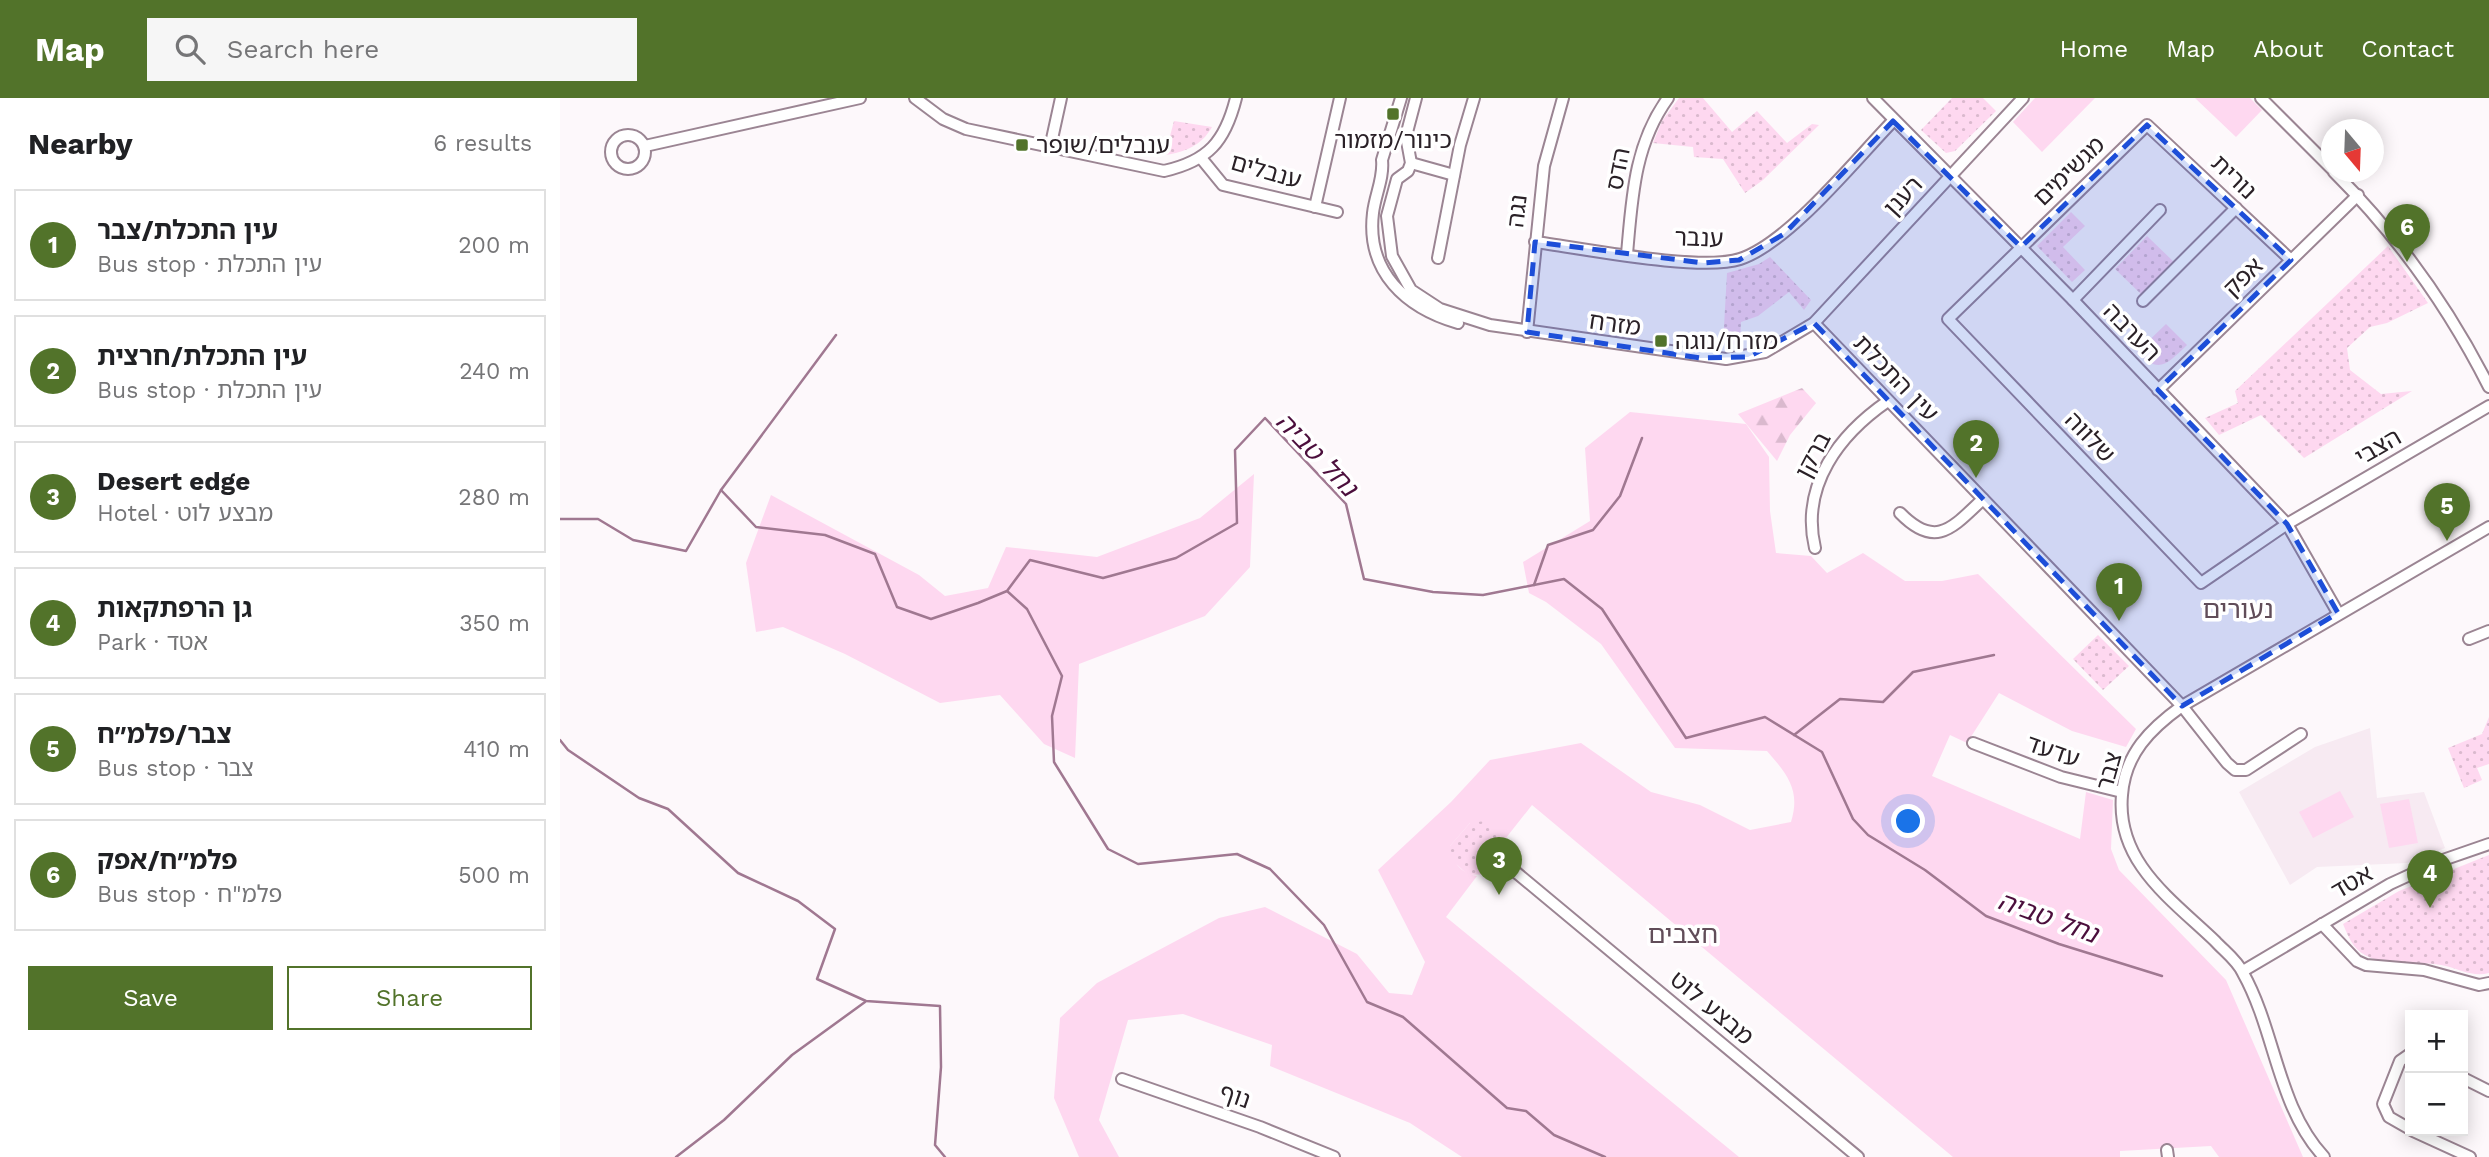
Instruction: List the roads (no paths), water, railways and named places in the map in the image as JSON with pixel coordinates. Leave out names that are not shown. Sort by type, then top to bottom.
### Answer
[{"type":"street","points":[[645,146],[860,98]]},
{"type":"street","name":"ענבלים","points":[[915,98],[953,124],[1050,148],[1164,171],[1202,158],[1223,185],[1337,212]]},
{"type":"street","points":[[1050,148],[1061,98]]},
{"type":"street","points":[[1202,158],[1227,127],[1236,98]]},
{"type":"street","points":[[1315,207],[1340,98]]},
{"type":"street","points":[[1401,98],[1382,160],[1384,169],[1391,175],[1401,175],[1410,159],[1407,127],[1416,98]]},
{"type":"street","points":[[1438,258],[1454,175],[1474,98]]},
{"type":"street","name":"נגה","points":[[1527,332],[1544,166],[1563,98]]},
{"type":"street","name":"הדס","points":[[1627,254],[1638,162],[1656,115],[1668,98]]},
{"type":"street","name":"הערבה","points":[[1872,98],[2073,300],[2287,524],[2338,613]]},
{"type":"street","name":"רענן","points":[[1814,323],[2023,98]]},
{"type":"street","points":[[2261,98],[2321,158]]},
{"type":"street","name":"ענבר","points":[[1535,242],[1721,262],[1753,254],[1784,234],[1893,121]]},
{"type":"street","name":"נורית","points":[[2147,125],[2291,260]]},
{"type":"street","name":"מגשימים","points":[[2021,247],[2147,125]]},
{"type":"street","points":[[1386,152],[1398,147],[1410,159],[1454,175]]},
{"type":"street","name":"מזרח","points":[[1384,169],[1376,198],[1372,232],[1378,260],[1392,288],[1441,318],[1463,325],[1726,359],[1765,352],[1814,323]]},
{"type":"street","name":"מזרח","points":[[1401,175],[1390,201],[1387,231],[1392,256],[1404,281],[1423,299],[1461,318],[1527,332]]},
{"type":"street","points":[[2345,182],[2424,275],[2489,387]]},
{"type":"street","name":"אפק","points":[[2158,390],[2358,195]]},
{"type":"street","points":[[2143,301],[2236,208]]},
{"type":"street","points":[[2073,300],[2160,210]]},
{"type":"street","name":"שלווה","points":[[2021,247],[1948,319],[2201,583],[2287,524]]},
{"type":"street","name":"עין התכלת","points":[[1814,323],[2182,706],[2235,770],[2246,770],[2301,734]]},
{"type":"street","name":"ברקן","points":[[1815,548],[1811,517],[1824,469],[1851,429],[1888,401]]},
{"type":"street","name":"הצבי","points":[[2287,524],[2489,406]]},
{"type":"street","points":[[1900,513],[1918,530],[1940,533],[1956,524],[1983,499]]},
{"type":"street","name":"צבר","points":[[2324,1157],[2305,1134],[2290,1100],[2243,971],[2164,894],[2135,859],[2122,828],[2122,792],[2134,751],[2147,735],[2182,706],[2489,527]]},
{"type":"street","points":[[2469,639],[2489,631]]},
{"type":"street","name":"עדעד","points":[[1973,743],[2061,777],[2122,792]]},
{"type":"street","name":"אטד","points":[[2243,971],[2412,873],[2489,844]]},
{"type":"street","name":"מבצע לוט","points":[[1506,864],[1858,1157]]},
{"type":"street","points":[[2322,924],[2357,961],[2366,965],[2424,970],[2479,985],[2489,983]]},
{"type":"street","points":[[2405,1058],[2399,1061],[2383,1104],[2389,1117],[2405,1126]]},
{"type":"street","name":"נוף","points":[[1122,1079],[1260,1127],[1334,1157]]},
{"type":"street","points":[[2468,1080],[2489,1090]]},
{"type":"street","points":[[2425,1136],[2470,1157]]},
{"type":"waterway","points":[[721,490],[836,335]]},
{"type":"waterway","name":"נחל טביה","points":[[560,519],[598,519],[633,540],[686,551],[721,490],[756,527],[825,535],[875,554],[897,607],[931,619],[1007,591],[1030,560],[1103,578],[1176,558],[1237,523],[1235,450],[1265,418],[1346,504],[1364,579],[1433,592],[1483,595],[1564,579],[1602,609],[1686,738],[1765,717],[1822,752],[1853,819],[1868,835],[1925,870],[1986,916],[2059,944],[2162,976]]},
{"type":"waterway","points":[[1534,585],[1548,545],[1593,530],[1620,496],[1642,438]]},
{"type":"waterway","points":[[1007,591],[1027,609],[1062,676],[1052,716],[1054,762],[1108,849],[1138,864],[1237,854],[1270,869],[1324,925],[1367,1002],[1403,1017],[1507,1108],[1526,1111],[1554,1135],[1605,1157]]},
{"type":"waterway","points":[[1794,735],[1840,699],[1883,702],[1913,672],[1994,655]]},
{"type":"waterway","points":[[560,740],[568,750],[639,798],[668,809],[738,873],[798,901],[835,929],[817,979],[866,1001],[940,1006],[941,1067],[935,1145],[945,1157]]},
{"type":"waterway","points":[[676,1157],[724,1120],[792,1055],[865,1002]]},
{"type":"place","name":"כינור/מזמור","points":[[1393,114]]},
{"type":"place","name":"ענבלים/שופר","points":[[1022,145]]},
{"type":"place","name":"פלמ״ח/אפק","points":[[2407,262]]},
{"type":"place","name":"מזרח/נוגה","points":[[1661,341]]},
{"type":"place","name":"עין התכלת/חרצית","points":[[1976,478]]},
{"type":"place","name":"צבר/פלמ״ח","points":[[2447,541]]},
{"type":"place","name":"עין התכלת/צבר","points":[[2119,621]]},
{"type":"place","name":"Desert edge","points":[[1499,895]]},
{"type":"place","name":"גן הרפתקאות","points":[[2430,908]]},
{"type":"district","name":"נעורים","points":[[2238,609]]},
{"type":"district","name":"חצבים","points":[[1683,934]]}]
